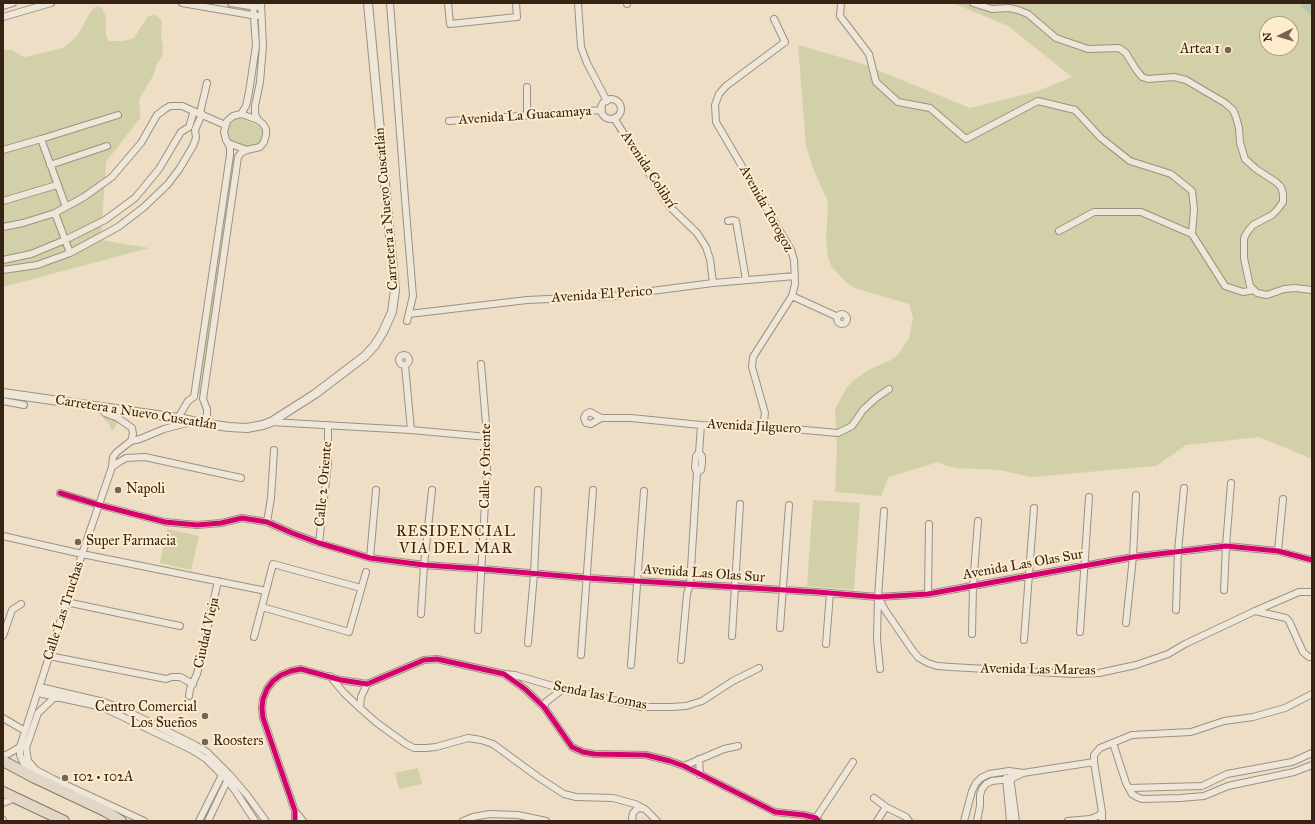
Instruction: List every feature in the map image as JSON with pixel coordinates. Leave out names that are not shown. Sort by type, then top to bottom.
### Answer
[{"type":"highway","points":[[3,761],[105,811],[121,821]]},
{"type":"highway","points":[[3,792],[64,821]]},
{"type":"highway","points":[[80,800],[98,799]]},
{"type":"highway","points":[[105,811],[111,821]]},
{"type":"street","points":[[3,6],[13,3]]},
{"type":"street","points":[[3,16],[50,3]]},
{"type":"street","points":[[182,3],[254,16],[262,16]]},
{"type":"street","points":[[231,3],[262,5],[263,46],[260,82],[255,106],[255,114],[258,120]]},
{"type":"street","name":"Carretera a Nuevo Cuscatlán","points":[[3,392],[178,418],[229,428],[247,428],[271,422],[315,394],[365,356],[375,345],[383,332],[392,312],[395,296],[368,3]]},
{"type":"street","points":[[390,3],[413,296],[407,322]]},
{"type":"street","points":[[448,3],[450,24],[517,17],[516,3]]},
{"type":"street","points":[[578,3],[582,47],[587,63],[606,101]]},
{"type":"street","points":[[841,3],[840,16],[869,54],[876,82],[898,102],[930,108],[966,139],[1038,101],[1075,110],[1101,138],[1130,160],[1171,174],[1192,190],[1194,209],[1192,234]]},
{"type":"street","points":[[973,3],[992,9],[1009,8],[1018,10],[1028,14],[1056,38],[1088,49],[1119,48],[1126,53],[1142,77],[1148,79],[1174,77],[1186,80],[1225,103],[1233,110],[1236,116],[1239,128],[1240,143],[1245,159],[1256,169],[1276,182],[1281,187],[1283,194],[1283,202],[1277,210],[1272,215],[1253,225],[1244,238],[1244,258],[1250,286],[1257,293],[1267,295],[1284,289],[1296,288],[1312,290]]},
{"type":"street","points":[[241,114],[246,106],[254,65],[256,46],[253,5]]},
{"type":"street","name":"Avenida Torogoz","points":[[761,426],[764,421],[765,413],[752,366],[753,357],[792,296],[795,284],[794,260],[792,250],[716,122],[715,105],[719,94],[726,86],[786,42],[774,19]]},
{"type":"street","points":[[3,270],[37,265],[70,252],[118,227],[144,207],[168,184],[180,168],[193,146],[196,138],[195,130],[207,83]]},
{"type":"street","points":[[527,87],[527,115]]},
{"type":"street","points":[[606,101],[616,101],[621,108],[619,115],[614,118],[606,117],[602,110],[606,101]]},
{"type":"street","points":[[3,227],[23,223],[55,213],[84,197],[112,177],[141,143],[157,115],[170,106],[182,106],[225,125]]},
{"type":"street","name":"Avenida La Guacamaya","points":[[449,121],[602,110]]},
{"type":"street","points":[[3,260],[31,254],[65,240],[105,220],[136,198],[159,169],[181,132],[188,127],[199,113]]},
{"type":"street","points":[[178,418],[188,402],[194,397],[230,155],[230,148],[225,136],[225,125],[233,116],[241,114],[258,120],[263,124],[266,129],[266,135],[264,142],[260,147],[247,150],[241,153],[238,157],[203,399],[208,409],[206,424]]},
{"type":"street","points":[[3,150],[118,115]]},
{"type":"street","name":"Avenida Colibrí","points":[[614,118],[670,207],[697,233],[702,240],[710,259],[713,284]]},
{"type":"street","points":[[188,127],[195,130]]},
{"type":"street","points":[[41,139],[66,207]]},
{"type":"street","points":[[228,143],[247,150]]},
{"type":"street","points":[[50,165],[107,146]]},
{"type":"street","points":[[3,201],[57,184]]},
{"type":"street","points":[[136,198],[144,207]]},
{"type":"street","points":[[1059,231],[1094,212],[1141,212],[1192,234],[1225,286],[1243,292],[1254,290]]},
{"type":"street","points":[[55,213],[70,252]]},
{"type":"street","points":[[728,221],[733,220],[736,222],[746,280]]},
{"type":"street","name":"Avenida El Perico","points":[[409,314],[527,300],[613,296],[746,280],[795,276]]},
{"type":"street","points":[[210,287],[219,288]]},
{"type":"street","points":[[792,296],[838,317]]},
{"type":"street","name":"Calle 5 Oriente","points":[[478,630],[488,437],[482,364]]},
{"type":"street","points":[[405,365],[411,430]]},
{"type":"street","name":"Avenida Jilguero","points":[[601,418],[631,418],[701,425],[761,426],[838,432],[852,426],[863,410],[889,389]]},
{"type":"street","points":[[194,397],[203,399]]},
{"type":"street","points":[[3,401],[24,405]]},
{"type":"street","points":[[100,407],[105,413],[118,418],[132,428],[133,434],[131,441],[164,429],[193,421]]},
{"type":"street","points":[[271,422],[411,430],[488,437]]},
{"type":"street","name":"Calle 2 Oriente","points":[[319,543],[328,463],[328,425]]},
{"type":"street","points":[[681,660],[687,594],[690,584],[697,472],[701,470],[702,463],[702,456],[699,453],[701,425]]},
{"type":"street","name":"Calle Las Truchas","points":[[98,799],[36,770],[28,761],[26,748],[39,690],[49,656],[112,467],[113,457],[131,441]]},
{"type":"street","points":[[267,522],[271,498],[274,450]]},
{"type":"street","points":[[112,467],[126,458],[145,457],[240,478]]},
{"type":"street","points":[[1224,590],[1231,484]]},
{"type":"street","points":[[1176,610],[1178,551],[1184,488]]},
{"type":"street","points":[[370,558],[376,490]]},
{"type":"street","points":[[421,614],[424,565],[432,490]]},
{"type":"street","points":[[528,643],[534,574],[538,490]]},
{"type":"street","points":[[581,655],[593,490]]},
{"type":"street","points":[[631,665],[644,491]]},
{"type":"street","name":"Avenida Las Olas Sur","points":[[60,493],[165,522],[197,525],[221,523],[242,518],[267,522],[292,534],[370,558],[424,565],[636,582],[690,584],[878,597],[928,594],[1133,557],[1226,546],[1278,551],[1312,560]]},
{"type":"street","points":[[1126,623],[1133,557],[1136,495]]},
{"type":"street","points":[[1080,632],[1088,497]]},
{"type":"street","points":[[1278,551],[1284,500]]},
{"type":"street","points":[[732,636],[740,504]]},
{"type":"street","points":[[780,628],[789,505]]},
{"type":"street","points":[[1024,640],[1034,508]]},
{"type":"street","points":[[880,669],[878,597],[884,512]]},
{"type":"street","points":[[972,634],[973,586],[978,521]]},
{"type":"street","points":[[928,594],[929,524]]},
{"type":"street","points":[[3,536],[82,554],[266,591]]},
{"type":"street","points":[[254,637],[272,564],[361,588]]},
{"type":"street","points":[[262,607],[349,632],[366,572]]},
{"type":"street","name":"Ciudad Vieja","points":[[190,696],[197,674],[218,581]]},
{"type":"street","name":"Avenida Las Mareas","points":[[878,597],[913,651],[919,658],[928,663],[952,668],[1074,674],[1099,673],[1136,665],[1168,654],[1255,611],[1299,592],[1312,592]]},
{"type":"street","points":[[826,644],[830,593]]},
{"type":"street","points":[[66,602],[180,626]]},
{"type":"street","points":[[3,636],[12,610],[21,604]]},
{"type":"street","points":[[1255,611],[1286,618],[1303,652],[1309,657],[1312,657]]},
{"type":"street","points":[[49,656],[166,679],[180,677],[193,684]]},
{"type":"street","name":"Senda las Lomas","points":[[368,684],[424,660],[437,659],[504,674],[515,675],[563,689],[642,706],[686,706],[702,702],[733,681],[759,668]]},
{"type":"street","points":[[295,821],[295,812],[263,718],[263,699],[267,689],[273,681],[281,675],[291,670],[301,669],[341,680],[368,684],[361,698],[360,708]]},
{"type":"street","points":[[504,674],[525,689],[544,707],[572,746],[583,752],[594,754],[646,755],[684,766],[776,812],[804,814],[818,820],[853,762]]},
{"type":"street","points":[[330,676],[344,693],[377,724],[414,748],[436,747],[468,738],[481,740],[494,744],[564,794],[576,797],[613,798],[645,810],[657,821]]},
{"type":"street","points":[[544,707],[546,702],[563,689]]},
{"type":"street","points":[[39,690],[56,696],[102,707],[192,750],[224,773]]},
{"type":"street","points":[[39,690],[104,702],[125,710],[195,745],[207,752],[224,773],[247,795],[266,821]]},
{"type":"street","points":[[1102,821],[1102,812],[1094,762],[1094,755],[1100,748],[1132,735],[1191,732],[1224,720],[1253,717],[1285,708],[1312,694]]},
{"type":"street","name":"Calle Las Truchas","points":[[20,746],[25,731],[35,712],[56,696]]},
{"type":"street","points":[[3,718],[25,731]]},
{"type":"street","points":[[1113,743],[1126,783],[1132,794],[1142,798],[1195,797],[1212,794],[1228,786],[1294,772],[1312,765]]},
{"type":"street","points":[[3,756],[20,746]]},
{"type":"street","points":[[20,746],[20,755],[33,777]]},
{"type":"street","points":[[684,766],[724,749],[738,746]]},
{"type":"street","points":[[1129,788],[1202,786],[1227,774],[1292,762],[1312,753]]},
{"type":"street","points":[[699,759],[700,775]]},
{"type":"street","points":[[964,821],[972,791],[981,778],[989,774],[1007,772],[1023,773],[1094,762]]},
{"type":"street","points":[[1292,762],[1294,772]]},
{"type":"street","points":[[1007,772],[1016,821]]},
{"type":"street","points":[[199,821],[224,773]]},
{"type":"street","points":[[977,821],[980,806],[980,795],[986,784],[992,781],[1008,780],[1023,773]]},
{"type":"street","points":[[208,821],[229,778]]},
{"type":"street","points":[[229,778],[236,792],[255,821]]},
{"type":"street","points":[[1008,780],[1010,821]]},
{"type":"street","points":[[3,803],[15,798]]},
{"type":"street","points":[[874,798],[886,807],[906,817],[910,821]]},
{"type":"street","points":[[98,799],[144,821]]},
{"type":"street","points":[[624,802],[631,819]]},
{"type":"street","points":[[877,821],[886,807]]},
{"type":"street","points":[[631,819],[633,813],[637,809],[645,810],[649,815],[648,821]]},
{"type":"street","points":[[295,812],[303,821]]},
{"type":"street","points":[[1068,821],[1090,819],[1098,816],[1102,812]]},
{"type":"street","points":[[463,821],[472,817],[490,814],[518,815],[546,821]]},
{"type":"green space","points":[[953,3],[1312,3],[1312,459],[1259,437],[1186,445],[1156,466],[1031,477],[1000,470],[957,468],[938,462],[889,477],[881,496],[835,492],[837,450],[835,409],[847,387],[854,380],[870,369],[889,361],[898,355],[909,338],[913,318],[909,304],[854,288],[832,267],[828,258],[826,239],[828,209],[827,199],[814,171],[806,146],[798,45],[860,63],[970,108],[1038,91],[1072,77],[1008,26]]},
{"type":"green space","points":[[97,6],[102,8],[106,17],[106,37],[109,41],[124,41],[134,38],[148,16],[154,15],[162,21],[162,56],[156,66],[153,76],[140,98],[140,118],[106,162],[101,240],[149,248],[3,287],[3,50],[12,50],[25,57],[63,48],[77,36],[90,13]]},
{"type":"green space","points":[[239,118],[259,126],[262,130],[261,141],[256,145],[248,147],[231,140],[228,136],[227,132],[230,125],[234,119]]},
{"type":"green space","points":[[234,154],[236,155],[217,286],[213,285]]},
{"type":"green space","points":[[212,292],[216,293],[200,395],[196,394]]},
{"type":"green space","points":[[101,410],[129,414],[121,418],[112,431],[109,424],[104,420]]},
{"type":"green space","points":[[813,500],[860,503],[854,590],[807,586]]},
{"type":"green space","points":[[167,529],[199,536],[191,570],[160,563]]},
{"type":"green space","points":[[418,768],[422,784],[399,789],[395,773]]},
{"type":"waterway","points":[[1305,3],[1312,10]]},
{"type":"cycle path","points":[[60,493],[165,522],[197,525],[221,523],[242,518],[267,522],[319,543],[370,558],[424,565],[587,578],[878,597],[928,594],[1133,557],[1226,546],[1278,551],[1312,560]]},
{"type":"cycle path","points":[[295,821],[295,811],[263,718],[263,699],[267,689],[273,681],[281,675],[301,669],[341,680],[367,684],[424,660],[437,659],[504,674],[525,689],[544,707],[572,747],[583,752],[594,754],[646,755],[670,761],[684,766],[775,812],[804,815],[816,818],[819,821]]},
{"type":"place","name":"Artea 1","points":[[1228,50]]},
{"type":"place","name":"Napoli","points":[[118,490]]},
{"type":"place","name":"Super Farmacia","points":[[78,542]]},
{"type":"place","name":"Centro Comercial Los Sueños","points":[[205,716]]},
{"type":"place","name":"Roosters","points":[[205,742]]},
{"type":"place","name":"102 • 102A","points":[[65,778]]},
{"type":"district","name":"RESIDENCIAL VIA DEL MAR","points":[[456,540]]}]
